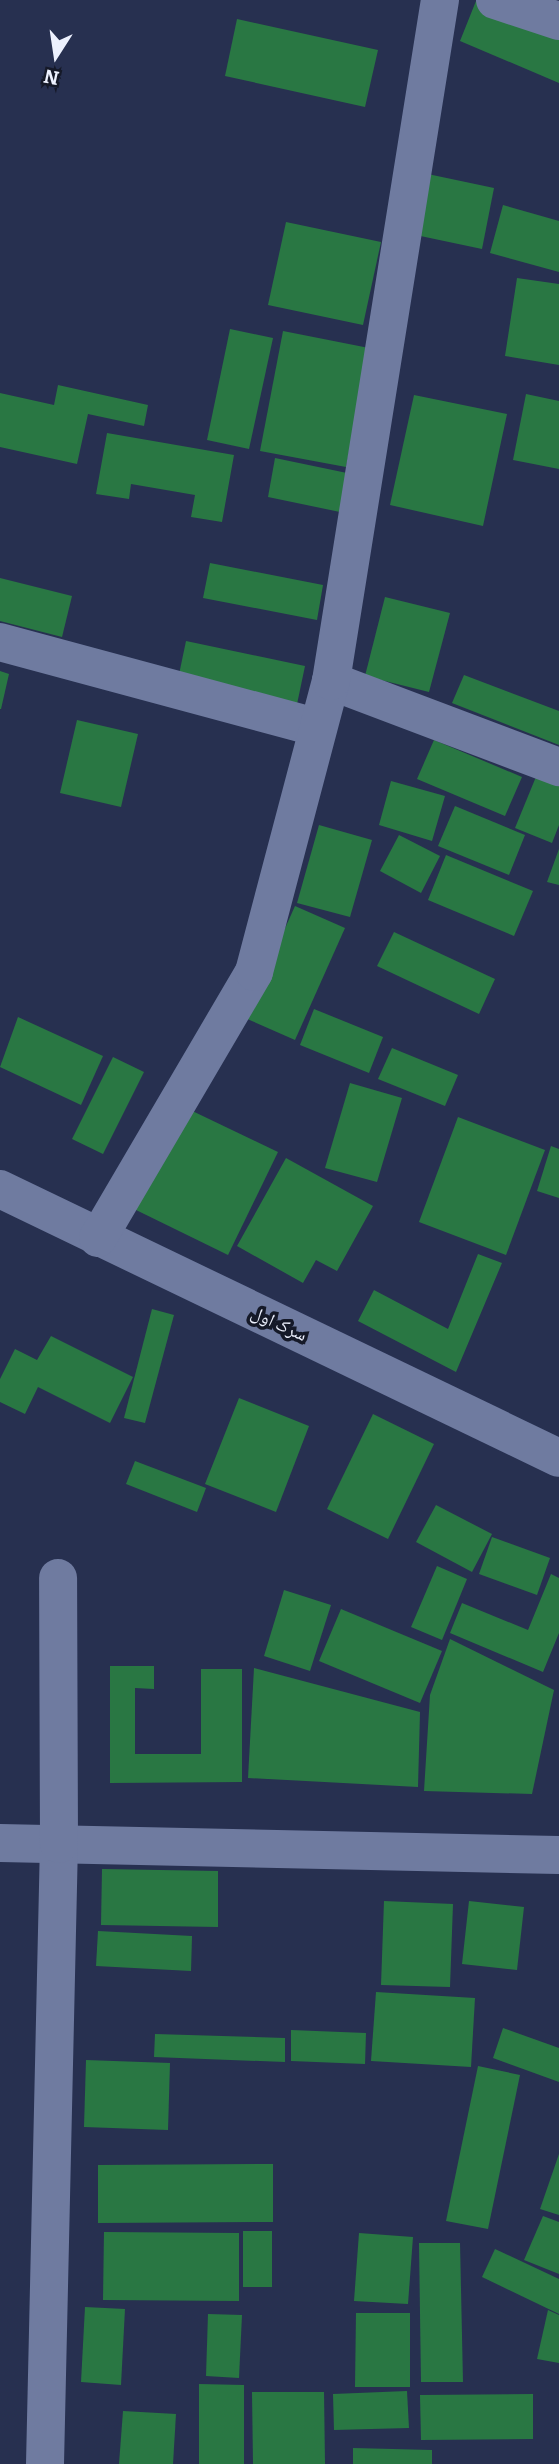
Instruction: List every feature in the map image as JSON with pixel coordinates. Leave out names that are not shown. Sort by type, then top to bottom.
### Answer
[{"type":"street","points":[[98,1238],[254,972],[331,681],[440,0]]},
{"type":"street","points":[[495,0],[559,21]]},
{"type":"street","points":[[0,642],[318,728]]},
{"type":"street","points":[[331,681],[559,767]]},
{"type":"street","name":"سرک اول","points":[[0,1189],[559,1458]]},
{"type":"street","points":[[45,2464],[59,1844],[58,1578]]},
{"type":"street","points":[[0,1843],[559,1854]]},
{"type":"building","points":[[476,1],[559,37],[559,83],[460,41]]},
{"type":"building","points":[[237,19],[378,50],[365,107],[225,76]]},
{"type":"building","points":[[423,173],[494,188],[482,249],[411,234]]},
{"type":"building","points":[[503,205],[559,221],[559,272],[490,253]]},
{"type":"building","points":[[286,222],[381,242],[363,325],[268,305]]},
{"type":"building","points":[[517,278],[559,284],[559,365],[505,356]]},
{"type":"building","points":[[230,329],[273,338],[249,449],[207,440]]},
{"type":"building","points":[[283,331],[369,348],[346,467],[260,451]]},
{"type":"building","points":[[58,385],[148,405],[144,426],[88,414],[77,464],[0,447],[0,393],[54,405]]},
{"type":"building","points":[[526,394],[559,401],[559,469],[513,460]]},
{"type":"building","points":[[414,395],[507,414],[483,526],[390,505]]},
{"type":"building","points":[[107,433],[234,455],[222,522],[191,517],[195,495],[131,484],[129,499],[96,494]]},
{"type":"building","points":[[275,458],[347,473],[340,512],[268,497]]},
{"type":"building","points":[[210,563],[323,585],[317,620],[203,598]]},
{"type":"building","points":[[0,578],[72,596],[62,637],[0,621]]},
{"type":"building","points":[[385,597],[450,613],[429,692],[365,676]]},
{"type":"building","points":[[186,641],[305,666],[296,709],[177,684]]},
{"type":"building","points":[[0,671],[9,674],[1,709],[0,709]]},
{"type":"building","points":[[464,675],[559,711],[559,745],[452,703]]},
{"type":"building","points":[[77,720],[138,734],[121,807],[60,793]]},
{"type":"building","points":[[434,740],[522,777],[505,816],[417,779]]},
{"type":"building","points":[[540,767],[559,774],[559,825],[552,843],[515,828]]},
{"type":"building","points":[[391,781],[445,796],[432,841],[379,825]]},
{"type":"building","points":[[455,806],[525,835],[509,875],[438,846]]},
{"type":"building","points":[[319,825],[372,840],[350,917],[297,903]]},
{"type":"building","points":[[399,835],[440,856],[421,893],[380,871]]},
{"type":"building","points":[[559,849],[559,885],[547,882]]},
{"type":"building","points":[[446,855],[533,891],[514,936],[428,900]]},
{"type":"building","points":[[295,906],[345,928],[295,1040],[245,1018]]},
{"type":"building","points":[[394,932],[495,979],[479,1014],[377,966]]},
{"type":"building","points":[[314,1009],[383,1037],[369,1073],[300,1045]]},
{"type":"building","points":[[18,1017],[103,1056],[81,1105],[0,1067]]},
{"type":"building","points":[[392,1048],[458,1075],[445,1106],[378,1079]]},
{"type":"building","points":[[113,1057],[144,1072],[103,1154],[72,1139]]},
{"type":"building","points":[[350,1083],[402,1098],[377,1182],[325,1168]]},
{"type":"building","points":[[184,1107],[278,1152],[228,1255],[134,1209]]},
{"type":"building","points":[[458,1117],[545,1150],[506,1255],[419,1222]]},
{"type":"building","points":[[551,1146],[559,1149],[559,1198],[537,1191]]},
{"type":"building","points":[[286,1158],[373,1206],[337,1271],[316,1260],[303,1283],[237,1246]]},
{"type":"building","points":[[478,1254],[502,1263],[456,1372],[358,1321],[374,1290],[448,1329]]},
{"type":"building","points":[[152,1309],[174,1315],[145,1423],[124,1418]]},
{"type":"building","points":[[51,1336],[133,1377],[110,1423],[38,1387],[25,1414],[0,1402],[0,1379],[15,1349],[37,1360]]},
{"type":"building","points":[[239,1398],[309,1426],[276,1512],[205,1484]]},
{"type":"building","points":[[373,1414],[434,1444],[388,1539],[327,1509]]},
{"type":"building","points":[[135,1461],[206,1488],[197,1512],[126,1484]]},
{"type":"building","points":[[436,1505],[492,1534],[472,1572],[416,1542]]},
{"type":"building","points":[[492,1537],[550,1558],[537,1595],[479,1574]]},
{"type":"building","points":[[437,1566],[467,1579],[442,1640],[411,1627]]},
{"type":"building","points":[[551,1574],[559,1578],[559,1633],[543,1672],[450,1633],[462,1603],[528,1630]]},
{"type":"building","points":[[284,1590],[331,1605],[310,1671],[264,1656]]},
{"type":"building","points":[[341,1609],[442,1651],[420,1703],[319,1661]]},
{"type":"building","points":[[450,1639],[554,1690],[532,1794],[424,1791],[430,1695]]},
{"type":"building","points":[[110,1666],[154,1666],[154,1689],[135,1688],[135,1754],[201,1754],[201,1669],[242,1669],[242,1782],[110,1783]]},
{"type":"building","points":[[254,1668],[420,1712],[418,1787],[248,1778]]},
{"type":"building","points":[[102,1869],[218,1871],[218,1927],[101,1925]]},
{"type":"building","points":[[384,1901],[453,1904],[450,1987],[381,1985]]},
{"type":"building","points":[[469,1901],[524,1907],[517,1970],[462,1964]]},
{"type":"building","points":[[98,1931],[192,1936],[191,1971],[96,1966]]},
{"type":"building","points":[[376,1992],[475,1998],[471,2067],[371,2061]]},
{"type":"building","points":[[503,2028],[559,2048],[559,2082],[493,2058]]},
{"type":"building","points":[[291,2030],[366,2033],[365,2064],[291,2061]]},
{"type":"building","points":[[155,2034],[285,2038],[285,2062],[154,2057]]},
{"type":"building","points":[[86,2060],[170,2063],[168,2130],[84,2127]]},
{"type":"building","points":[[478,2066],[520,2075],[488,2229],[446,2221]]},
{"type":"building","points":[[559,2154],[559,2215],[540,2209]]},
{"type":"building","points":[[273,2164],[273,2222],[98,2223],[98,2165]]},
{"type":"building","points":[[543,2216],[559,2222],[559,2274],[524,2260]]},
{"type":"building","points":[[243,2231],[272,2231],[272,2287],[243,2287]]},
{"type":"building","points":[[104,2232],[239,2233],[239,2301],[103,2300]]},
{"type":"building","points":[[359,2233],[413,2237],[408,2304],[354,2301]]},
{"type":"building","points":[[419,2243],[460,2243],[463,2382],[421,2382]]},
{"type":"building","points":[[495,2249],[559,2279],[559,2314],[482,2277]]},
{"type":"building","points":[[85,2307],[125,2309],[121,2385],[81,2382]]},
{"type":"building","points":[[548,2310],[559,2315],[559,2363],[537,2359]]},
{"type":"building","points":[[356,2313],[410,2313],[410,2387],[355,2387]]},
{"type":"building","points":[[208,2314],[242,2315],[239,2378],[206,2376]]},
{"type":"building","points":[[199,2384],[244,2385],[244,2464],[199,2464]]},
{"type":"building","points":[[407,2391],[409,2428],[334,2430],[333,2394]]},
{"type":"building","points":[[252,2392],[324,2392],[325,2464],[253,2464]]},
{"type":"building","points":[[533,2394],[533,2439],[421,2440],[420,2395]]},
{"type":"building","points":[[123,2411],[176,2414],[173,2464],[119,2464]]},
{"type":"building","points":[[353,2448],[432,2450],[432,2464],[353,2464]]}]
